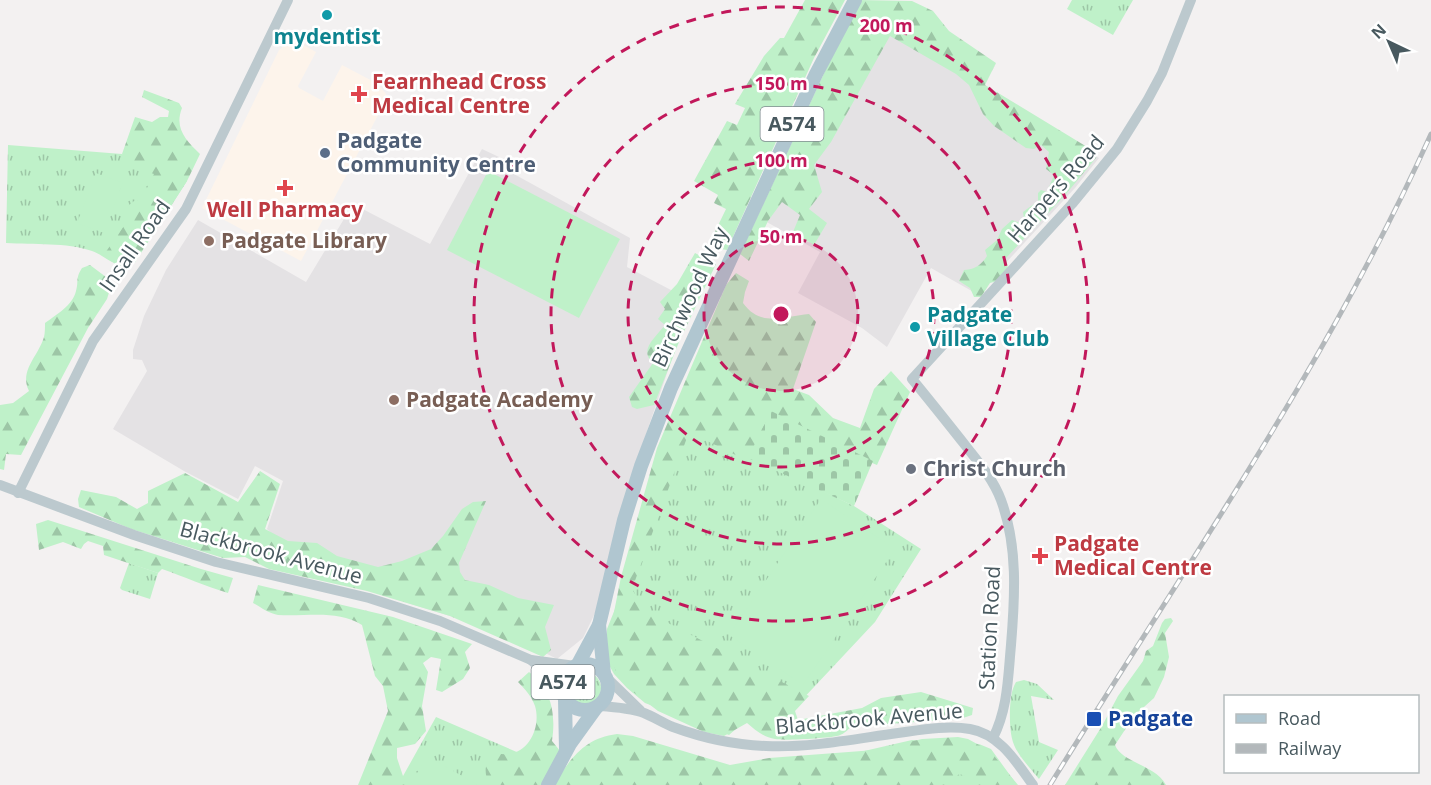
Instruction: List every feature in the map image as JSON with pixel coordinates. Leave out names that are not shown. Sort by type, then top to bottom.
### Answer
[{"type":"main road","name":"Birchwood Way","points":[[576,666],[600,625],[624,520],[641,465],[671,388],[816,74],[855,0]]},
{"type":"main road","name":"Birchwood Way","points":[[600,625],[605,676]]},
{"type":"main road","name":"A574","points":[[548,785],[566,752],[608,693],[605,676],[592,665],[576,666],[565,675],[563,681],[566,752]]},
{"type":"main road","name":"A574","points":[[564,697],[575,708],[582,711],[598,707]]},
{"type":"street","name":"Insall Road","points":[[18,493],[93,341],[168,236],[192,198],[288,0]]},
{"type":"street","name":"Harpers Road","points":[[912,379],[1065,212],[1117,149],[1162,73],[1191,0]]},
{"type":"street","name":"Station Road","points":[[912,379],[990,479],[1001,500],[1010,531],[1014,596],[1010,659],[1003,717],[993,738]]},
{"type":"street","name":"Blackbrook Avenue","points":[[0,485],[134,535],[216,562],[369,598],[440,621],[531,660],[576,666]]},
{"type":"street","name":"Blackbrook Avenue","points":[[531,660],[545,672],[564,697]]},
{"type":"street","name":"Blackbrook Avenue","points":[[605,676],[644,714]]},
{"type":"street","name":"Blackbrook Avenue","points":[[598,707],[618,707],[644,714],[672,727],[699,735],[757,746],[788,747],[828,743],[923,729],[969,728],[993,738]]},
{"type":"street","points":[[993,738],[1010,754],[1033,785]]},
{"type":"shaded area","points":[[887,30],[1099,158],[1075,188],[977,294],[931,268],[887,347],[862,328],[798,293],[820,252],[765,221]]},
{"type":"shaded area","points":[[290,41],[298,42],[316,52],[299,88],[323,101],[342,65],[378,84],[386,94],[384,104],[301,261],[202,208],[279,50]]},
{"type":"shaded area","name":"Padgate Academy","points":[[482,149],[499,157],[496,164],[630,238],[627,267],[692,301],[637,460],[596,611],[583,638],[557,659],[508,634],[311,573],[267,529],[283,481],[255,466],[238,499],[184,471],[113,429],[147,371],[142,360],[133,359],[133,350],[144,316],[166,270],[198,220],[306,282],[353,204],[430,244]]},
{"type":"green space","points":[[805,0],[845,0],[814,58],[727,250],[715,248],[709,244],[726,209],[714,203],[718,195],[694,181],[727,121],[737,125],[745,108],[735,104],[764,56],[780,38],[784,38]]},
{"type":"green space","points":[[858,0],[912,1],[933,11],[949,31],[996,63],[985,85],[1097,153],[1096,158],[1066,194],[1006,258],[1008,269],[997,281],[990,283],[981,297],[974,297],[970,288],[959,281],[964,270],[975,268],[980,264],[987,256],[985,250],[997,240],[1002,229],[1012,220],[1020,223],[1024,219],[1023,212],[1038,201],[1038,193],[1041,190],[1047,192],[1054,175],[1046,169],[1049,152],[1041,145],[1034,149],[1026,148],[994,126],[983,114],[969,85],[956,74],[890,36],[831,142],[814,165],[822,192],[809,209],[827,223],[814,245],[793,232],[800,215],[782,202],[768,221],[749,261],[740,254]]},
{"type":"green space","points":[[1072,0],[1133,0],[1113,35],[1067,9]]},
{"type":"green space","points":[[144,90],[179,103],[182,108],[180,128],[190,144],[200,154],[187,181],[135,262],[123,266],[103,256],[126,223],[122,217],[123,210],[134,201],[141,200],[154,174],[128,165],[122,154],[135,117],[152,122],[160,117],[168,117],[169,111],[142,97]]},
{"type":"green space","points":[[8,145],[122,154],[187,181],[135,262],[129,265],[119,265],[98,253],[72,246],[6,243]]},
{"type":"green space","points":[[488,171],[620,239],[579,318],[447,250]]},
{"type":"green space","points":[[96,173],[123,183],[104,233],[77,223]]},
{"type":"green space","points":[[695,253],[716,264],[679,342],[654,405],[637,409],[632,407],[629,397],[653,363],[647,353],[648,348],[665,325],[658,319],[665,309],[660,302],[677,284]]},
{"type":"green space","points":[[90,265],[110,280],[111,286],[107,299],[88,328],[21,455],[6,454],[4,470],[0,469],[0,405],[13,403],[29,391],[26,377],[44,337],[45,323],[71,301],[82,268]]},
{"type":"green space","points":[[736,273],[749,281],[743,303],[757,316],[773,319],[809,314],[816,322],[793,389],[809,395],[833,418],[860,428],[874,389],[891,371],[910,392],[877,465],[808,437],[779,436],[760,467],[689,432],[632,589],[645,611],[809,696],[795,711],[798,720],[862,708],[881,698],[921,692],[973,708],[972,715],[960,719],[873,725],[860,722],[837,736],[780,740],[760,733],[747,723],[724,736],[704,732],[658,711],[632,691],[619,676],[610,660],[608,642],[621,577],[657,448],[726,285]]},
{"type":"green space","points":[[771,411],[873,461],[854,506],[748,458]]},
{"type":"green space","points":[[688,427],[854,506],[921,549],[875,622],[769,735],[746,720],[729,735],[645,703],[614,674],[605,658],[607,629]]},
{"type":"green space","points":[[260,471],[280,484],[265,529],[288,541],[317,543],[337,556],[378,567],[402,561],[431,549],[462,509],[473,502],[486,501],[459,563],[460,572],[465,580],[489,585],[518,598],[554,605],[545,627],[551,650],[543,657],[450,616],[367,591],[269,569],[245,557],[223,558],[131,529],[79,507],[78,499],[81,490],[116,497],[137,509],[148,503],[148,491],[185,473],[238,502]]},
{"type":"green space","points":[[821,499],[895,549],[803,685],[729,635]]},
{"type":"green space","points":[[48,520],[233,578],[228,593],[162,569],[158,573],[104,555],[103,546],[88,541],[81,549],[63,542],[39,550],[36,524]]},
{"type":"green space","points":[[129,563],[158,573],[150,599],[120,588]]},
{"type":"green space","points":[[258,585],[393,617],[472,644],[465,652],[470,668],[463,679],[442,692],[436,690],[441,659],[431,657],[423,663],[428,672],[422,706],[426,731],[415,744],[397,748],[397,758],[404,779],[400,785],[358,785],[388,711],[383,686],[375,676],[362,625],[332,615],[272,613],[253,603]]},
{"type":"green space","points":[[1171,618],[1173,621],[1165,633],[1169,657],[1164,677],[1154,698],[1134,716],[1115,745],[1125,756],[1155,773],[1166,785],[1065,785],[1118,696],[1143,661],[1146,651],[1153,646],[1162,623],[1165,619]]},
{"type":"green space","points":[[529,672],[543,687],[551,703],[552,741],[561,752],[539,785],[489,785],[486,768],[493,752],[505,754],[522,749],[528,744],[535,730],[535,706],[528,693],[518,682]]},
{"type":"green space","points":[[585,672],[596,677],[601,688],[596,699],[585,704],[574,699],[569,688],[574,677]]},
{"type":"green space","points":[[1024,680],[1037,684],[1054,700],[1031,696],[1039,742],[1058,750],[1039,779],[1019,754],[1012,740],[1010,708],[1012,692],[1016,682]]},
{"type":"green space","points":[[436,717],[570,775],[764,774],[912,740],[979,744],[991,749],[1017,785],[398,785]]},
{"type":"green space","points":[[617,734],[633,736],[730,765],[769,758],[875,750],[922,739],[958,737],[968,739],[990,751],[1018,785],[985,785],[984,783],[972,785],[971,779],[960,774],[935,785],[554,785],[579,751],[595,740]]},
{"type":"green space","points":[[427,756],[478,785],[410,785]]},
{"type":"railway","points":[[1050,785],[1300,385],[1347,303],[1431,134]]},
{"type":"place","name":"mydentist","points":[[327,15]]},
{"type":"place","name":"Fearnhead Cross Medical Centre","points":[[359,94]]},
{"type":"place","name":"Padgate Community Centre","points":[[325,153]]},
{"type":"place","name":"Well Pharmacy","points":[[285,188]]},
{"type":"place","name":"Padgate Library","points":[[209,241]]},
{"type":"place","name":"Padgate Village Club","points":[[915,327]]},
{"type":"place","name":"Padgate Academy","points":[[394,400]]},
{"type":"place","name":"Christ Church","points":[[911,469]]},
{"type":"place","name":"Padgate Medical Centre","points":[[1040,556]]},
{"type":"place","name":"Padgate","points":[[1094,719]]}]
